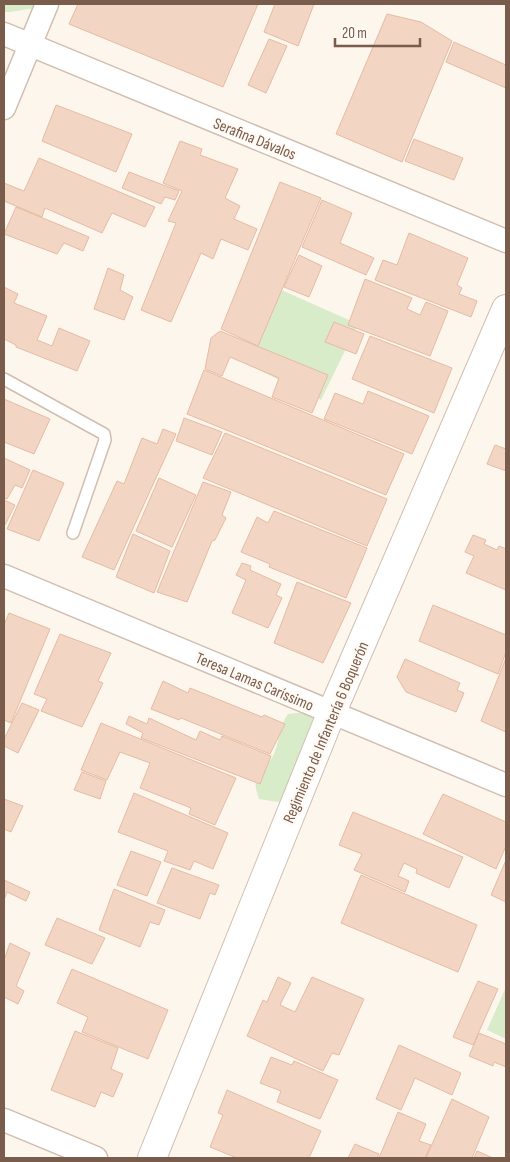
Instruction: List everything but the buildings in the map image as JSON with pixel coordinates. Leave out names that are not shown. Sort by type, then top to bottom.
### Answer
[{"type":"street","points":[[4,108],[46,4]]},
{"type":"street","name":"Serafina Dávalos","points":[[4,34],[506,242]]},
{"type":"street","name":"Regimiento de Infantería 6 Boquerón","points":[[152,1158],[331,714],[506,309]]},
{"type":"street","name":"Teresa Lamas Caríssimo","points":[[4,576],[331,714],[506,785]]},
{"type":"street","points":[[4,1120],[96,1158]]},
{"type":"lane","points":[[4,379],[104,434],[105,440],[73,534]]},
{"type":"green space","points":[[4,4],[57,4],[4,12]]},
{"type":"green space","points":[[279,289],[358,324],[321,400],[242,362]]},
{"type":"green space","points":[[320,713],[298,797],[278,802],[259,799],[256,787],[257,776],[272,758],[285,719],[288,714]]},
{"type":"green space","points":[[506,987],[506,1039],[487,1030]]}]
